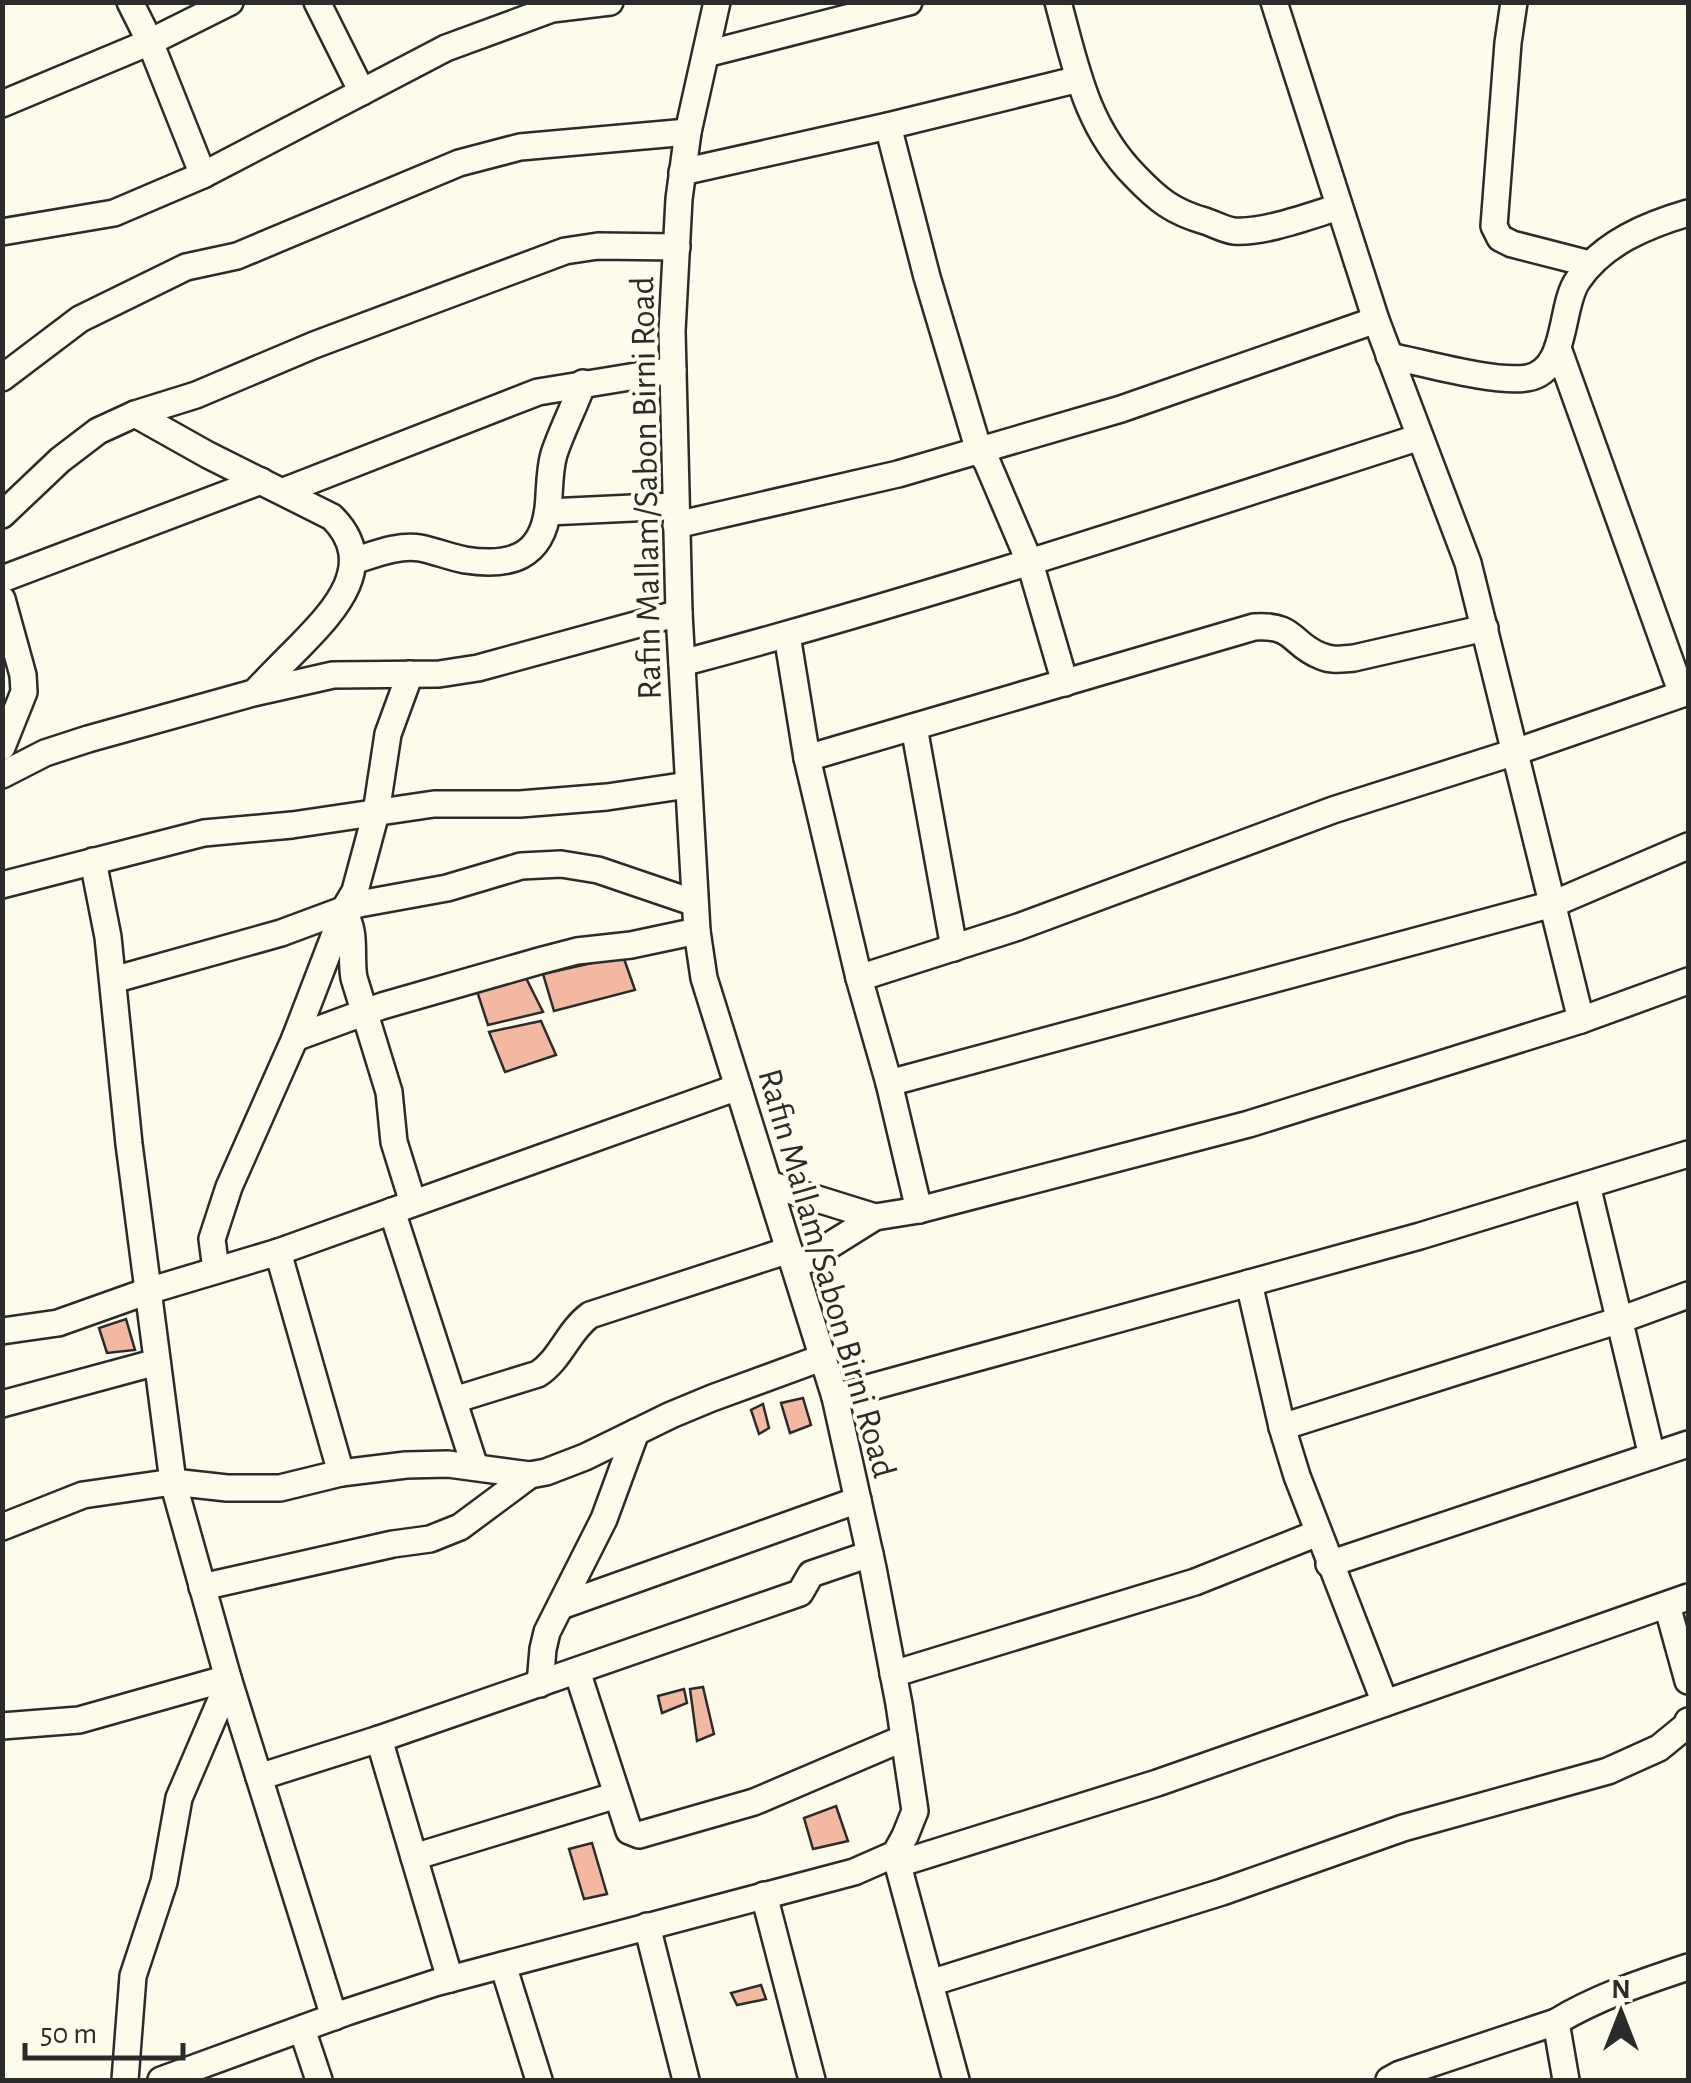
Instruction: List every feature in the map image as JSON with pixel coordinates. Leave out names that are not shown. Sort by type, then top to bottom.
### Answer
[{"type":"street","points":[[130,2],[203,174]]},
{"type":"street","points":[[2,104],[150,42],[230,2]]},
{"type":"street","points":[[317,2],[362,92]]},
{"type":"street","points":[[2,232],[114,213],[203,174],[446,48],[552,10],[610,2]]},
{"type":"street","name":"Rafin Mallam/Sabon Birni Road","points":[[717,2],[682,172],[672,331],[679,614],[697,931],[704,978],[824,1357],[870,1554],[915,1811],[897,1859]]},
{"type":"street","points":[[706,54],[908,2]]},
{"type":"street","points":[[1058,2],[1079,79],[1099,131],[1119,160],[1156,199],[1182,214],[1234,231],[1276,226],[1339,207]]},
{"type":"street","points":[[1274,2],[1376,320],[1468,562],[1582,1020]]},
{"type":"street","points":[[1514,2],[1494,226],[1500,238],[1512,244],[1590,264]]},
{"type":"street","points":[[682,172],[1079,79]]},
{"type":"street","points":[[888,126],[979,451],[988,462],[1030,562],[1065,684]]},
{"type":"street","points":[[2,378],[80,319],[186,268],[237,256],[459,163],[520,147],[688,132]]},
{"type":"street","points":[[1389,356],[1497,378],[1530,378],[1545,370],[1558,348],[1574,284],[1590,264],[1615,244],[1688,212]]},
{"type":"street","points":[[2,515],[60,460],[98,431],[135,414],[196,395],[314,344],[564,251],[598,246],[677,247]]},
{"type":"street","points":[[548,512],[676,516],[898,474],[1121,410],[1376,320]]},
{"type":"street","points":[[860,978],[1018,928],[1333,810],[1685,693],[1558,348]]},
{"type":"street","points":[[2,578],[538,392],[673,370]]},
{"type":"street","points":[[353,561],[416,547],[464,560],[496,562],[527,554],[537,545],[548,512],[554,456],[583,383]]},
{"type":"street","points":[[135,414],[332,517],[342,527],[350,545],[353,561],[348,585],[333,612],[253,693]]},
{"type":"street","points":[[682,663],[1030,562],[1420,438]]},
{"type":"street","points":[[2,600],[24,692],[2,747]]},
{"type":"street","points":[[2,775],[45,753],[88,738],[253,693],[334,676],[439,674],[478,668],[679,614]]},
{"type":"street","points":[[807,758],[1254,627],[1269,626],[1291,633],[1311,652],[1335,660],[1484,628]]},
{"type":"street","points":[[787,635],[807,758],[919,1210]]},
{"type":"street","points":[[216,1270],[212,1239],[229,1188],[295,1038],[344,911],[356,891],[376,813],[388,734],[410,674]]},
{"type":"street","points":[[914,727],[954,948]]},
{"type":"street","points":[[2,885],[204,834],[434,804],[520,804],[688,785]]},
{"type":"street","points":[[889,1083],[1553,904],[1688,846]]},
{"type":"street","points":[[93,861],[108,937],[129,1144],[173,1482],[225,1679],[334,2017]]},
{"type":"street","points":[[113,980],[280,933],[381,899],[447,888],[522,866],[561,864],[598,870],[695,903]]},
{"type":"street","points":[[344,911],[351,925],[352,965],[389,1092],[403,1207],[475,1467]]},
{"type":"street","points":[[295,1038],[366,1012],[576,951],[631,945],[697,931]]},
{"type":"street","points":[[454,1400],[538,1374],[549,1366],[578,1324],[590,1315],[792,1258],[875,1217],[919,1210],[1249,1124],[1582,1020],[1688,981]]},
{"type":"street","points":[[2,1331],[58,1323],[148,1290],[278,1252],[738,1087]]},
{"type":"street","points":[[835,1397],[1420,1236],[1688,1154]]},
{"type":"street","points":[[769,1184],[875,1217]]},
{"type":"street","points":[[1587,1185],[1652,1456]]},
{"type":"street","points":[[278,1252],[341,1474]]},
{"type":"street","points":[[1248,1283],[1296,1476],[1384,1703]]},
{"type":"street","points":[[1282,1426],[1620,1320],[1688,1294]]},
{"type":"street","points":[[2,1527],[82,1495],[173,1482],[280,1488],[341,1474],[448,1464],[530,1475],[558,1468],[712,1398],[824,1357]]},
{"type":"street","points":[[2,1404],[158,1362]]},
{"type":"street","points":[[540,1684],[547,1632],[604,1520],[636,1432]]},
{"type":"street","points":[[1329,1564],[1688,1444]]},
{"type":"street","points":[[202,1587],[430,1539],[460,1527],[530,1475]]},
{"type":"street","points":[[561,1606],[858,1500]]},
{"type":"street","points":[[893,1674],[1195,1582],[1318,1533]]},
{"type":"street","points":[[259,1777],[800,1593],[811,1574],[870,1554]]},
{"type":"street","points":[[167,2080],[334,2017],[450,1979],[854,1872],[1157,1783],[1678,1601],[1688,1681]]},
{"type":"street","points":[[576,1671],[629,1831],[639,1835],[779,1793],[904,1738]]},
{"type":"street","points":[[2,1726],[79,1720],[225,1679]]},
{"type":"street","points":[[125,2080],[132,1976],[164,1882],[179,1798],[225,1679]]},
{"type":"street","points":[[930,1984],[1222,1892],[1404,1828],[1608,1771],[1659,1748],[1688,1722]]},
{"type":"street","points":[[378,1739],[450,1979]]},
{"type":"street","points":[[414,1857],[617,1795]]},
{"type":"street","points":[[897,1859],[956,2080]]},
{"type":"street","points":[[764,1895],[812,2080]]},
{"type":"street","points":[[647,1926],[686,2080]]},
{"type":"street","points":[[503,1965],[539,2080]]},
{"type":"street","points":[[1389,2080],[1556,2022],[1624,1989],[1688,1966]]},
{"type":"street","points":[[1556,2022],[1566,2080]]},
{"type":"street","points":[[302,2029],[319,2080]]},
{"type":"building","points":[[623,956],[635,990],[554,1011],[543,974]]},
{"type":"building","points":[[525,976],[543,1012],[488,1025],[476,988]]},
{"type":"building","points":[[541,1021],[556,1055],[505,1072],[489,1032]]},
{"type":"building","points":[[126,1319],[135,1350],[107,1353],[99,1328]]},
{"type":"building","points":[[803,1398],[811,1425],[790,1433],[781,1403]]},
{"type":"building","points":[[763,1404],[769,1428],[759,1434],[751,1410]]},
{"type":"building","points":[[703,1687],[714,1734],[697,1741],[690,1689]]},
{"type":"building","points":[[684,1689],[687,1703],[662,1713],[658,1696]]},
{"type":"building","points":[[836,1806],[848,1841],[813,1849],[804,1818]]},
{"type":"building","points":[[592,1843],[607,1894],[584,1899],[569,1849]]},
{"type":"building","points":[[761,1985],[766,1999],[737,2005],[731,1993]]}]
